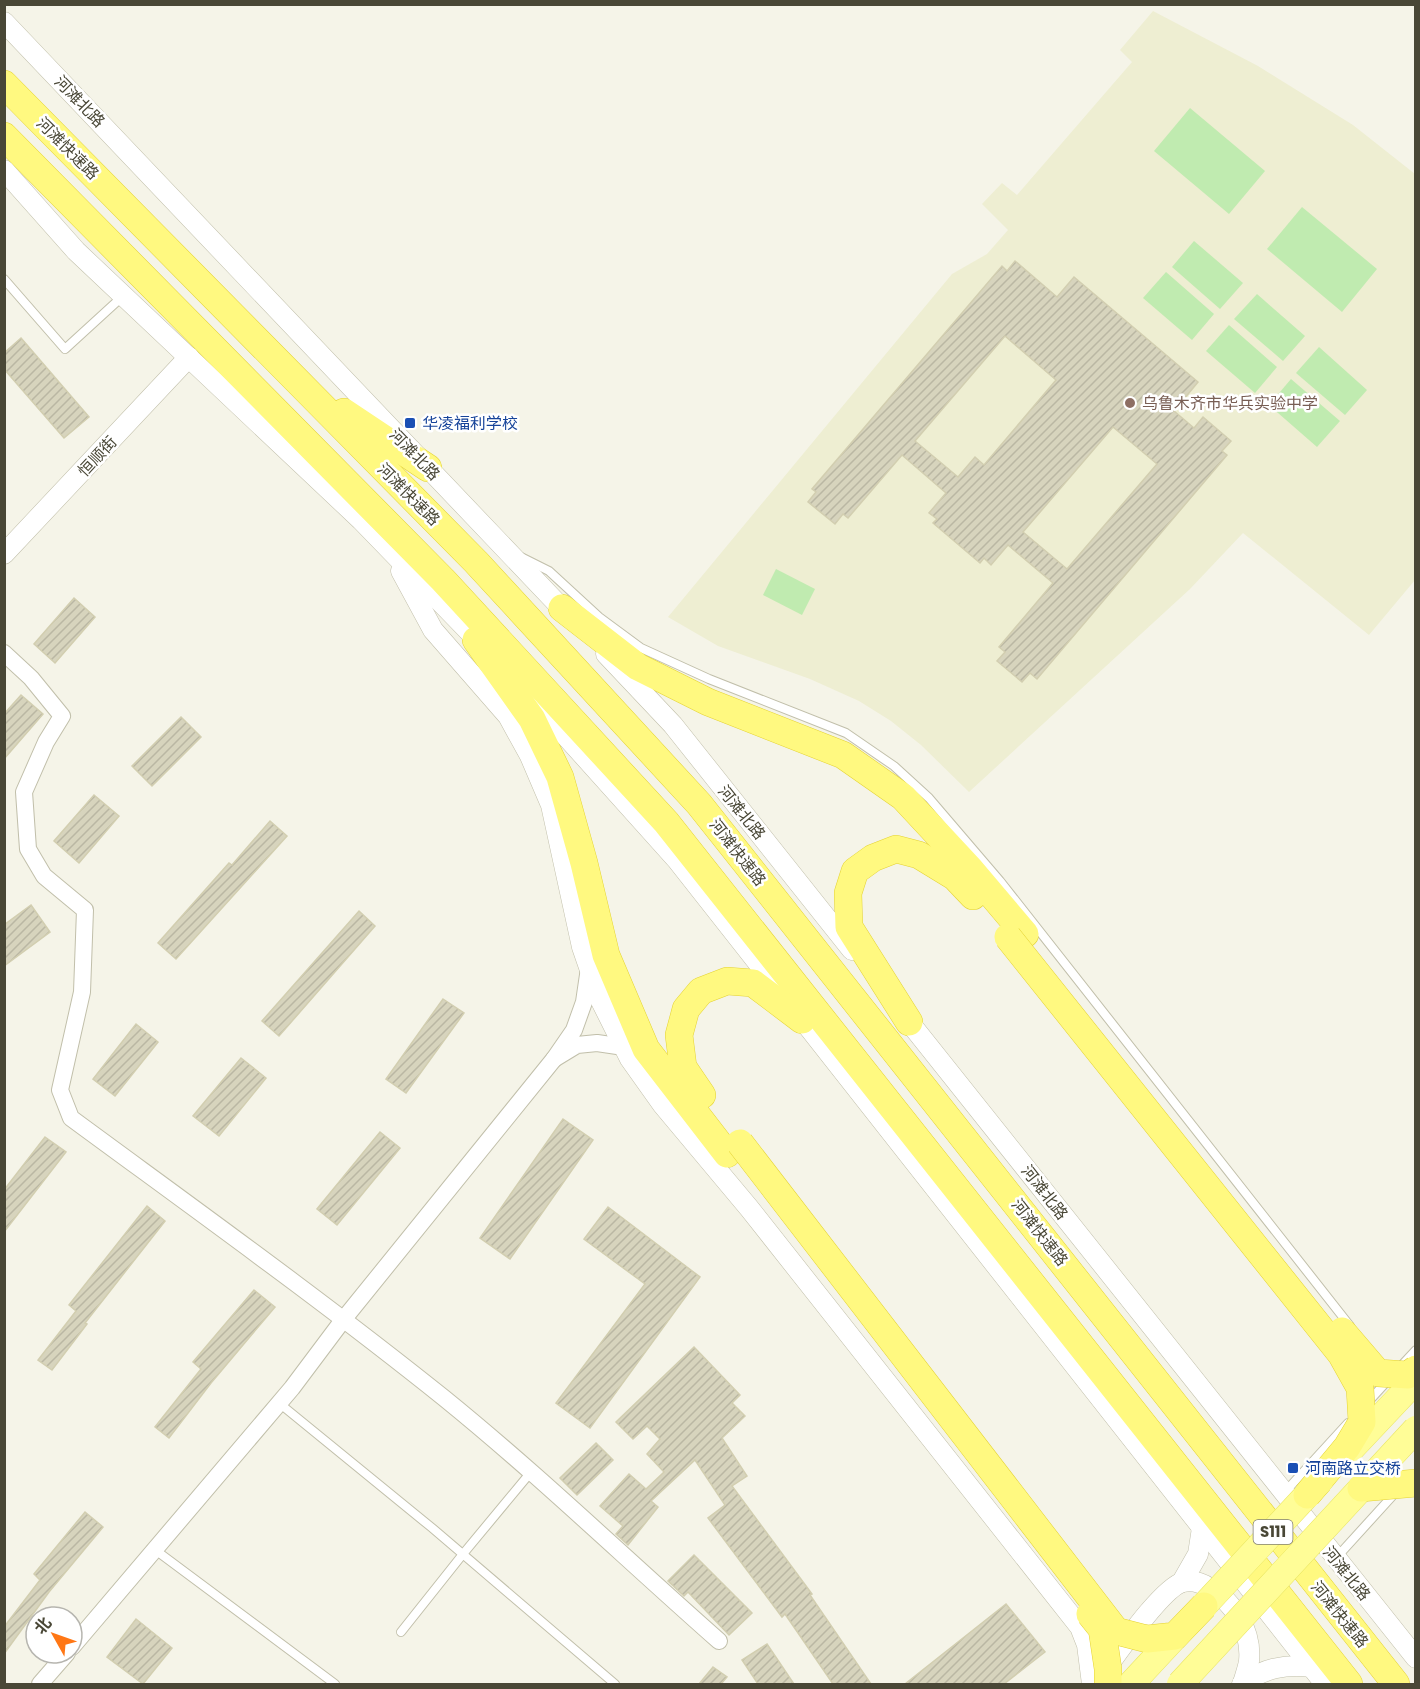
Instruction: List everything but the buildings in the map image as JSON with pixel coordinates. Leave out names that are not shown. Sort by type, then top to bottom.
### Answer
[{"type":"highway","points":[[4,64],[41,121]]},
{"type":"highway","name":"河滩快速路","points":[[4,84],[476,562],[699,804],[1396,1684]]},
{"type":"highway","points":[[4,136],[443,580],[666,822],[1348,1684]]},
{"type":"highway","points":[[239,374],[362,520]]},
{"type":"highway","points":[[298,381],[428,468]]},
{"type":"highway","points":[[562,608],[638,667],[708,702],[843,755],[903,797],[970,869],[1017,935],[1341,1354],[1360,1388],[1362,1422],[1347,1447],[1295,1494]]},
{"type":"highway","points":[[477,640],[532,719],[560,777],[584,862],[606,955],[646,1049],[733,1148],[1116,1631],[1147,1639],[1175,1636],[1204,1606]]},
{"type":"highway","points":[[909,1022],[849,927],[848,893],[855,871],[873,858],[896,849],[919,855],[955,876],[1017,935],[1358,1352],[1378,1373],[1408,1375],[1411,1372]]},
{"type":"highway","points":[[802,1020],[753,983],[727,981],[701,991],[686,1009],[679,1035],[682,1067],[706,1101],[733,1148],[1102,1629],[1108,1684]]},
{"type":"highway","points":[[1361,1488],[1416,1483]]},
{"type":"highway","points":[[1201,1684],[1211,1652]]},
{"type":"main road","name":"S111","points":[[1131,1684],[1204,1606],[1295,1494],[1411,1372]]},
{"type":"main road","name":"S111","points":[[1180,1684],[1416,1429]]},
{"type":"street","name":"河滩北路","points":[[4,22],[673,725],[909,1022],[1295,1494],[1336,1558],[1416,1658]]},
{"type":"street","points":[[4,170],[76,251],[362,520],[541,707],[677,860],[1325,1684]]},
{"type":"street","name":"恒顺街","points":[[4,535],[184,353]]},
{"type":"street","name":"恒顺街","points":[[4,554],[184,353]]},
{"type":"street","points":[[388,547],[433,630],[508,716],[530,756],[551,805],[582,947],[600,999],[630,1059],[668,1112],[749,1208],[1080,1627],[1088,1645],[1093,1684]]},
{"type":"street","points":[[4,653],[31,678],[62,716],[46,742],[24,792],[28,849],[44,876],[85,910],[82,992],[60,1090],[71,1118],[343,1320],[445,1399],[531,1472],[719,1641]]},
{"type":"street","points":[[84,1633],[279,1403],[343,1320],[554,1059],[574,1030],[584,1002],[589,968]]},
{"type":"street","points":[[554,1059],[577,1045],[597,1043],[624,1047]]},
{"type":"street","points":[[1093,1684],[1156,1604],[1182,1582],[1198,1554],[1202,1528]]},
{"type":"street","points":[[1182,1582],[1199,1582],[1220,1594],[1237,1612],[1247,1635],[1249,1659],[1243,1684]]},
{"type":"street","points":[[40,1684],[57,1665]]},
{"type":"street","points":[[1243,1684],[1263,1671],[1279,1666],[1312,1667]]},
{"type":"lane","points":[[4,279],[65,349],[123,296]]},
{"type":"lane","points":[[506,549],[549,571],[599,616],[641,648],[709,679],[846,733],[894,766],[929,798],[1000,881],[1371,1353],[1379,1360]]},
{"type":"lane","points":[[1386,1367],[1411,1372],[1416,1350]]},
{"type":"lane","points":[[279,1403],[463,1554],[615,1684]]},
{"type":"lane","points":[[401,1632],[531,1472]]},
{"type":"lane","points":[[1336,1558],[1416,1472]]},
{"type":"lane","points":[[154,1549],[335,1684]]},
{"type":"shaded area","name":"乌鲁木齐市华兵实验中学","points":[[1153,11],[1258,66],[1353,125],[1415,174],[1415,580],[1369,635],[1243,533],[1190,589],[969,792],[921,745],[891,721],[859,701],[810,679],[718,646],[668,617],[952,274],[987,254],[1008,230],[982,204],[1002,183],[1017,195],[1132,62],[1120,50]]},
{"type":"green space","points":[[1190,108],[1265,171],[1229,214],[1154,151]]},
{"type":"green space","points":[[1302,207],[1377,269],[1342,312],[1267,249]]},
{"type":"green space","points":[[1194,241],[1243,283],[1220,309],[1172,267]]},
{"type":"green space","points":[[1166,272],[1214,314],[1192,340],[1143,298]]},
{"type":"green space","points":[[1257,294],[1305,336],[1283,361],[1234,319]]},
{"type":"green space","points":[[1229,325],[1277,367],[1255,393],[1206,351]]},
{"type":"green space","points":[[1319,347],[1367,390],[1345,415],[1296,373]]},
{"type":"green space","points":[[1291,379],[1340,421],[1317,447],[1269,405]]},
{"type":"green space","points":[[776,569],[815,589],[802,615],[763,595]]},
{"type":"place","name":"乌鲁木齐市华兵实验中学","points":[[1130,403]]},
{"type":"place","name":"华凌福利学校","points":[[410,423]]},
{"type":"place","name":"河南路立交桥","points":[[1293,1468]]}]
